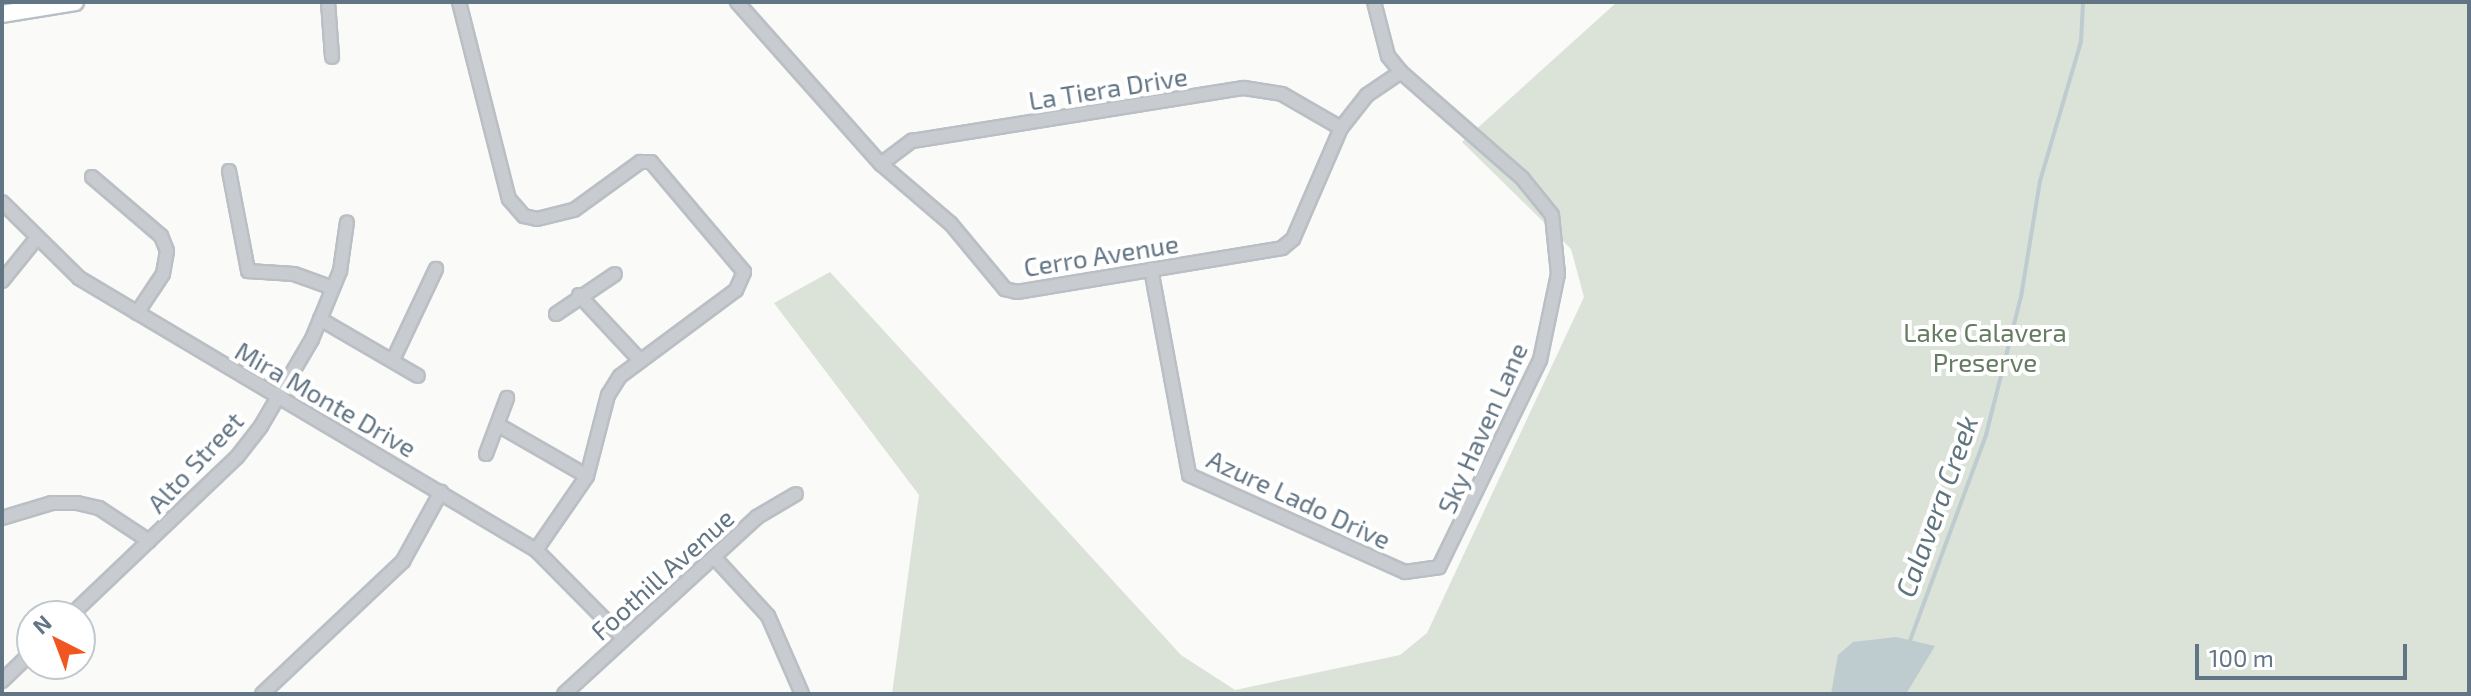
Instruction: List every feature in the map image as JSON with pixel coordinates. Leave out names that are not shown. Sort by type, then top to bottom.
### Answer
[{"type":"main road","points":[[2,14],[75,2]]},
{"type":"street","points":[[328,2],[332,57]]},
{"type":"street","points":[[459,2],[509,199],[524,216],[537,219],[574,210],[644,162],[651,162],[744,272],[744,281],[638,358],[608,395],[587,476],[536,550]]},
{"type":"street","name":"Cerro Avenue","points":[[737,2],[881,164],[951,224],[1005,289],[1017,292],[1282,248],[1293,239],[1341,128],[1367,95],[1401,72]]},
{"type":"street","name":"Sky Haven Lane","points":[[1374,2],[1388,56],[1401,72],[1522,178],[1552,215],[1558,274],[1540,360],[1449,557],[1421,574],[1405,572]]},
{"type":"street","name":"La Tiera Drive","points":[[881,164],[912,141],[1244,88],[1282,94],[1341,128]]},
{"type":"street","points":[[229,171],[248,271],[294,274],[333,288]]},
{"type":"street","points":[[92,177],[161,236],[167,251],[163,274],[137,313]]},
{"type":"street","name":"Mira Monte Drive","points":[[2,202],[36,239],[79,278],[536,550],[623,638]]},
{"type":"street","name":"Alto Street","points":[[87,600],[237,457],[277,396],[320,319],[333,288],[347,222]]},
{"type":"street","points":[[2,281],[36,239]]},
{"type":"street","points":[[393,360],[436,269]]},
{"type":"street","name":"Azure Lado Drive","points":[[1151,269],[1189,475],[1405,572]]},
{"type":"street","points":[[556,314],[579,295],[615,274]]},
{"type":"street","points":[[579,295],[638,358]]},
{"type":"street","points":[[320,319],[418,376]]},
{"type":"street","points":[[486,454],[500,426],[507,398]]},
{"type":"street","points":[[500,426],[587,476]]},
{"type":"street","points":[[262,694],[403,561],[441,492]]},
{"type":"street","name":"Foothill Avenue","points":[[564,694],[757,517],[796,494]]},
{"type":"street","points":[[2,518],[52,503],[77,503],[99,508],[149,541]]},
{"type":"street","points":[[714,557],[768,616],[802,694]]},
{"type":"green space","name":"Lake Calavera Preserve","points":[[1617,2],[2469,2],[2469,694],[892,694],[919,495],[774,303],[830,272],[1181,655],[1235,690],[1400,655],[1427,633],[1584,297],[1571,249],[1462,142]]},
{"type":"shaded area","points":[[1896,637],[1935,646],[1906,694],[1831,694],[1838,655],[1853,642]]},
{"type":"waterway","name":"Calavera Creek","points":[[1908,646],[1986,435],[2021,297],[2040,181],[2081,42],[2083,2]]}]
